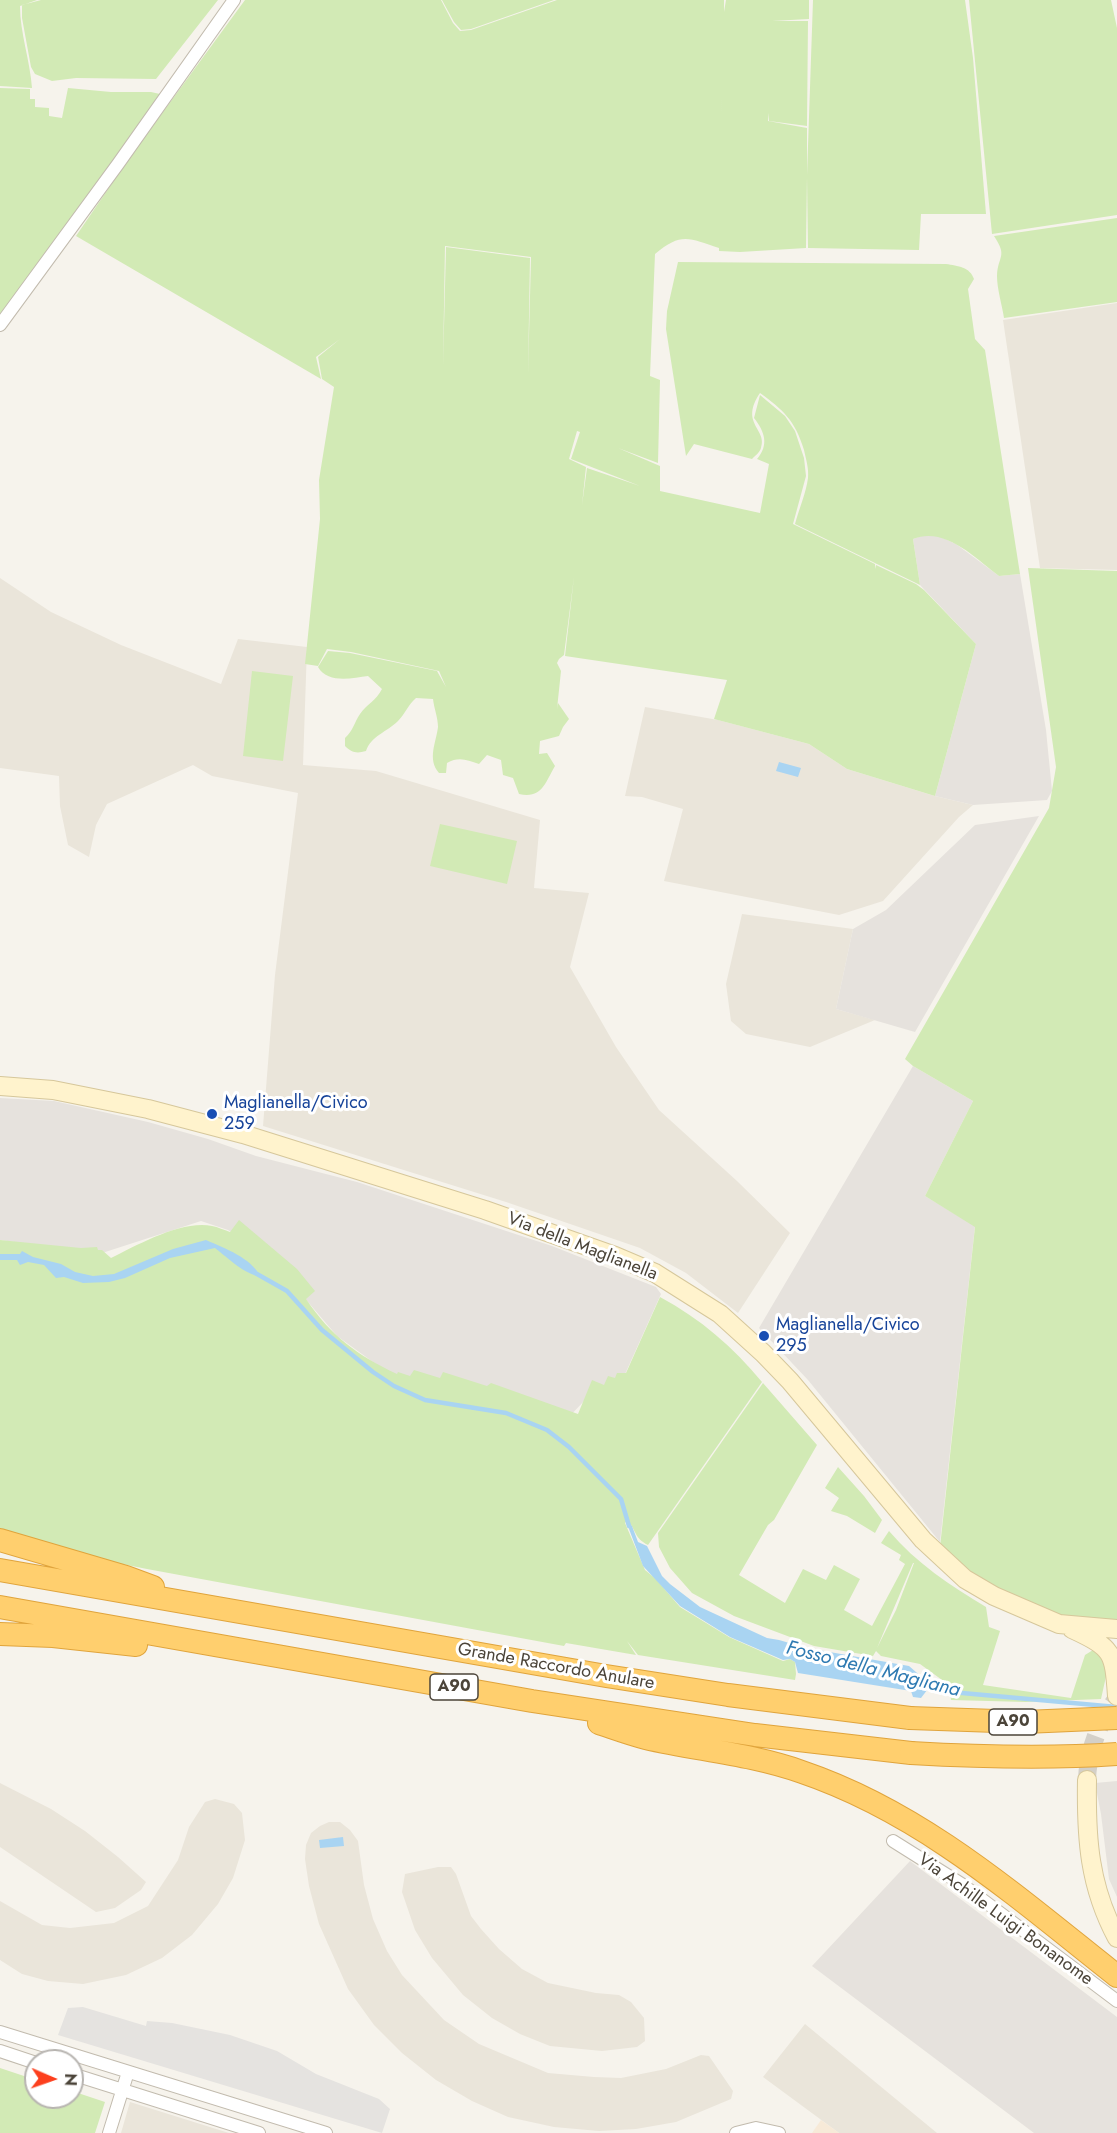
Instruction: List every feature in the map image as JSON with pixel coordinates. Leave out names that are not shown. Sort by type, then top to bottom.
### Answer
[{"type":"highway","points":[[0,1540],[126,1576],[184,1603]]},
{"type":"highway","name":"Grande Raccordo Anulare","points":[[0,1570],[606,1677],[740,1697],[910,1718],[1026,1722],[1117,1718]]},
{"type":"highway","name":"Grande Raccordo Anulare","points":[[0,1607],[532,1701],[755,1735],[911,1752],[1018,1757],[1117,1754]]},
{"type":"highway","points":[[0,1634],[41,1635],[144,1646],[201,1643]]},
{"type":"highway","points":[[532,1701],[645,1737],[755,1758],[801,1771],[858,1794],[948,1845],[1117,1976]]},
{"type":"main road","name":"Via della Maglianella","points":[[0,1086],[53,1090],[148,1109],[243,1134],[485,1210],[656,1273],[720,1314],[763,1353],[790,1381],[923,1540],[965,1579],[987,1592],[1059,1624],[1117,1629]]},
{"type":"main road","points":[[1059,1624],[1101,1643],[1109,1652],[1114,1665],[1117,1696]]},
{"type":"main road","points":[[1087,1780],[1087,1828],[1092,1871],[1100,1900],[1117,1938]]},
{"type":"street","points":[[0,326],[234,0]]},
{"type":"street","name":"Via Achille Luigi Bonanome","points":[[892,1841],[963,1885],[1117,2001]]},
{"type":"street","points":[[0,2032],[304,2130],[326,2133]]},
{"type":"street","points":[[0,2051],[24,2059]]},
{"type":"street","points":[[110,2133],[128,2072]]},
{"type":"street","points":[[84,2078],[259,2133]]},
{"type":"street","points":[[736,2133],[756,2128],[779,2133]]},
{"type":"shaded area","points":[[1117,303],[1117,570],[1040,568],[1003,320]]},
{"type":"shaded area","points":[[924,535],[939,536],[956,544],[999,576],[1020,574],[1046,730],[1052,791],[1047,800],[973,805],[935,796],[976,644],[920,585],[913,539]]},
{"type":"shaded area","points":[[0,578],[51,612],[121,645],[221,684],[238,639],[307,647],[303,765],[376,771],[540,820],[534,888],[589,893],[570,967],[616,1047],[659,1110],[790,1233],[738,1313],[686,1273],[640,1248],[506,1202],[263,1126],[275,975],[298,793],[212,776],[193,765],[107,804],[96,825],[89,857],[68,845],[60,806],[59,776],[0,768]]},
{"type":"shaded area","points":[[645,707],[718,720],[809,744],[847,769],[973,805],[959,817],[883,901],[839,915],[664,881],[683,809],[642,797],[625,796]]},
{"type":"shaded area","points":[[1039,816],[915,1032],[836,1009],[853,929],[886,910],[975,825]]},
{"type":"shaded area","points":[[742,914],[853,929],[836,1009],[875,1020],[810,1047],[746,1034],[731,1021],[726,984]]},
{"type":"shaded area","points":[[913,1066],[973,1101],[925,1196],[975,1226],[940,1542],[808,1380],[759,1328]]},
{"type":"shaded area","points":[[0,1098],[54,1101],[148,1122],[208,1139],[256,1156],[357,1182],[552,1246],[656,1287],[661,1294],[617,1392],[585,1400],[567,1419],[426,1377],[391,1375],[337,1336],[296,1288],[253,1246],[228,1230],[201,1221],[99,1254],[0,1240]]},
{"type":"shaded area","points":[[1117,1781],[1117,1897],[1109,1879],[1095,1783]]},
{"type":"shaded area","points":[[0,1783],[51,1809],[85,1831],[146,1882],[141,1890],[115,1908],[96,1912],[0,1847]]},
{"type":"shaded area","points":[[215,1799],[234,1804],[242,1813],[245,1840],[233,1878],[218,1904],[192,1935],[162,1958],[126,1975],[83,1984],[48,1981],[22,1974],[0,1960],[0,1901],[42,1925],[70,1928],[114,1923],[148,1906],[178,1860],[189,1827],[205,1802]]},
{"type":"shaded area","points":[[329,1822],[340,1822],[358,1841],[364,1885],[373,1919],[387,1951],[402,1975],[444,2020],[479,2044],[548,2073],[621,2078],[666,2069],[701,2055],[709,2056],[733,2091],[731,2099],[676,2122],[636,2129],[599,2131],[554,2127],[508,2117],[472,2101],[436,2080],[402,2053],[374,2025],[348,1989],[319,1924],[309,1886],[305,1859],[306,1845],[311,1833]]},
{"type":"shaded area","points":[[910,1861],[1117,2017],[1117,2133],[1034,2133],[812,1966]]},
{"type":"shaded area","points":[[438,1867],[451,1867],[456,1874],[471,1916],[499,1949],[522,1969],[548,1983],[596,1993],[619,1995],[631,2002],[644,2018],[645,2041],[637,2047],[602,2051],[550,2046],[520,2034],[492,2018],[463,1995],[432,1958],[415,1930],[402,1892],[405,1874]]},
{"type":"shaded area","points":[[83,2007],[146,2026],[147,2021],[172,2023],[230,2035],[277,2051],[316,2074],[379,2099],[390,2109],[382,2133],[58,2035],[68,2008]]},
{"type":"shaded area","points":[[805,2024],[937,2133],[839,2133],[763,2077]]},
{"type":"shaded area","points":[[130,2102],[229,2133],[121,2133]]},
{"type":"shaded area","points":[[821,2120],[839,2133],[812,2133]]},
{"type":"green space","points":[[0,0],[37,0],[20,6],[32,88],[0,86]]},
{"type":"green space","points":[[41,0],[218,0],[156,79],[76,78],[52,81],[35,74],[31,67],[22,18],[22,5]]},
{"type":"green space","points":[[245,0],[441,0],[460,31],[471,30],[557,0],[724,0],[724,12],[726,0],[809,0],[809,19],[772,21],[808,21],[807,126],[769,121],[769,113],[768,121],[807,128],[807,175],[813,0],[965,0],[973,58],[986,214],[921,214],[919,250],[808,248],[807,177],[806,248],[719,251],[719,248],[685,239],[672,242],[664,247],[655,254],[650,376],[660,380],[658,463],[618,448],[660,466],[660,491],[760,513],[769,464],[757,459],[764,444],[763,433],[754,418],[760,395],[785,416],[795,431],[804,458],[806,476],[793,524],[875,564],[875,569],[876,565],[916,584],[976,644],[935,796],[847,769],[809,744],[714,719],[727,680],[565,656],[574,577],[564,655],[557,663],[561,671],[557,709],[558,703],[569,719],[559,736],[540,741],[539,754],[547,753],[555,766],[538,792],[527,795],[519,794],[513,778],[503,775],[501,760],[487,755],[479,764],[463,759],[451,761],[447,763],[446,773],[439,773],[435,768],[433,757],[438,727],[433,699],[416,698],[398,721],[375,738],[366,751],[357,752],[347,748],[345,738],[360,714],[382,689],[368,676],[341,679],[322,672],[318,667],[328,651],[350,653],[437,671],[446,687],[439,671],[351,652],[327,649],[318,666],[305,664],[320,519],[319,480],[334,387],[322,379],[318,357],[340,339],[316,357],[321,379],[76,236],[130,157]],"holes":[[[445,246],[531,257],[528,375],[530,258],[446,247],[443,366]],[[577,431],[580,432],[571,459],[640,486],[587,468],[582,505],[586,467],[569,459]]]},
{"type":"green space","points":[[442,0],[554,0],[471,29],[461,30]]},
{"type":"green space","points":[[969,0],[1111,0],[1117,28],[1117,215],[992,234]]},
{"type":"green space","points":[[0,88],[30,89],[30,99],[35,99],[35,107],[49,108],[49,116],[62,118],[68,88],[160,94],[45,258],[0,317]]},
{"type":"green space","points":[[1117,218],[1117,302],[1004,318],[997,276],[1001,248],[994,236]]},
{"type":"green space","points":[[678,262],[946,264],[970,272],[974,279],[968,289],[975,339],[985,350],[1020,574],[999,576],[970,553],[948,540],[925,536],[913,539],[920,585],[795,524],[808,478],[804,450],[792,423],[760,393],[752,412],[762,441],[760,451],[752,459],[694,444],[686,456],[666,329],[667,311]]},
{"type":"green space","points":[[1028,568],[1117,571],[1117,1628],[1043,1617],[939,1556],[975,1227],[925,1196],[973,1101],[905,1059],[1049,808],[1056,767]]},
{"type":"green space","points":[[252,671],[293,676],[283,761],[243,756]]},
{"type":"green space","points":[[440,824],[517,841],[507,884],[430,866]]},
{"type":"green space","points":[[239,1220],[297,1269],[315,1291],[306,1299],[335,1334],[357,1352],[397,1374],[398,1372],[410,1376],[414,1370],[440,1378],[443,1372],[487,1386],[491,1383],[578,1414],[592,1380],[604,1385],[608,1376],[615,1378],[617,1373],[626,1373],[660,1297],[716,1335],[762,1382],[648,1545],[638,1537],[627,1520],[625,1523],[645,1570],[656,1579],[680,1607],[729,1637],[783,1661],[790,1659],[795,1662],[795,1680],[638,1655],[627,1641],[636,1655],[566,1643],[564,1646],[147,1569],[87,1557],[0,1532],[0,1240],[81,1248],[97,1247],[111,1258],[147,1241],[187,1227],[214,1226],[230,1232]]},
{"type":"green space","points":[[763,1383],[817,1445],[739,1575],[785,1603],[803,1569],[826,1580],[834,1565],[860,1579],[844,1610],[872,1626],[905,1564],[899,1560],[901,1555],[881,1543],[889,1531],[899,1543],[934,1573],[986,1607],[989,1627],[1000,1631],[983,1685],[1071,1698],[1085,1655],[1093,1650],[1100,1651],[1107,1672],[1101,1699],[1026,1702],[951,1700],[949,1685],[920,1664],[881,1656],[876,1651],[873,1656],[814,1646],[734,1616],[692,1593],[670,1568],[659,1547],[658,1533]],"holes":[[[914,1563],[896,1610],[877,1648]]]},
{"type":"green space","points":[[838,1467],[882,1520],[875,1533],[847,1516],[831,1511],[839,1498],[825,1488]]},
{"type":"green space","points":[[0,2068],[24,2076],[24,2109],[84,2109],[84,2095],[105,2102],[95,2133],[0,2133]]},
{"type":"water","points":[[779,762],[801,768],[798,777],[776,771]]},
{"type":"water","points":[[206,1240],[244,1259],[261,1277],[242,1269],[215,1248],[170,1258],[125,1278],[109,1282],[83,1283],[64,1277],[56,1278],[44,1265],[28,1262],[20,1265],[17,1260],[0,1260],[0,1254],[20,1254],[22,1251],[33,1257],[61,1264],[75,1272],[93,1276],[114,1274],[173,1249]]},
{"type":"water","points":[[626,1521],[632,1526],[638,1542],[647,1546],[662,1576],[700,1607],[767,1638],[807,1648],[909,1666],[931,1685],[921,1698],[913,1697],[911,1691],[798,1673],[795,1662],[790,1659],[783,1660],[730,1637],[680,1606],[643,1566]]},
{"type":"water","points":[[343,1837],[344,1846],[320,1848],[319,1840]]},
{"type":"waterway","name":"Fosso della Magliana","points":[[257,1274],[287,1291],[322,1330],[373,1372],[394,1386],[425,1400],[506,1413],[547,1430],[569,1447],[621,1499],[629,1526]]},
{"type":"waterway","name":"Fosso della Magliana","points":[[925,1682],[938,1684],[951,1692],[1117,1707]]},
{"type":"tunnel","points":[[1087,1780],[1096,1737],[1117,1698]]},
{"type":"place","name":"Maglianella/Civico 259","points":[[212,1114]]},
{"type":"place","name":"Maglianella/Civico 295","points":[[764,1336]]}]
